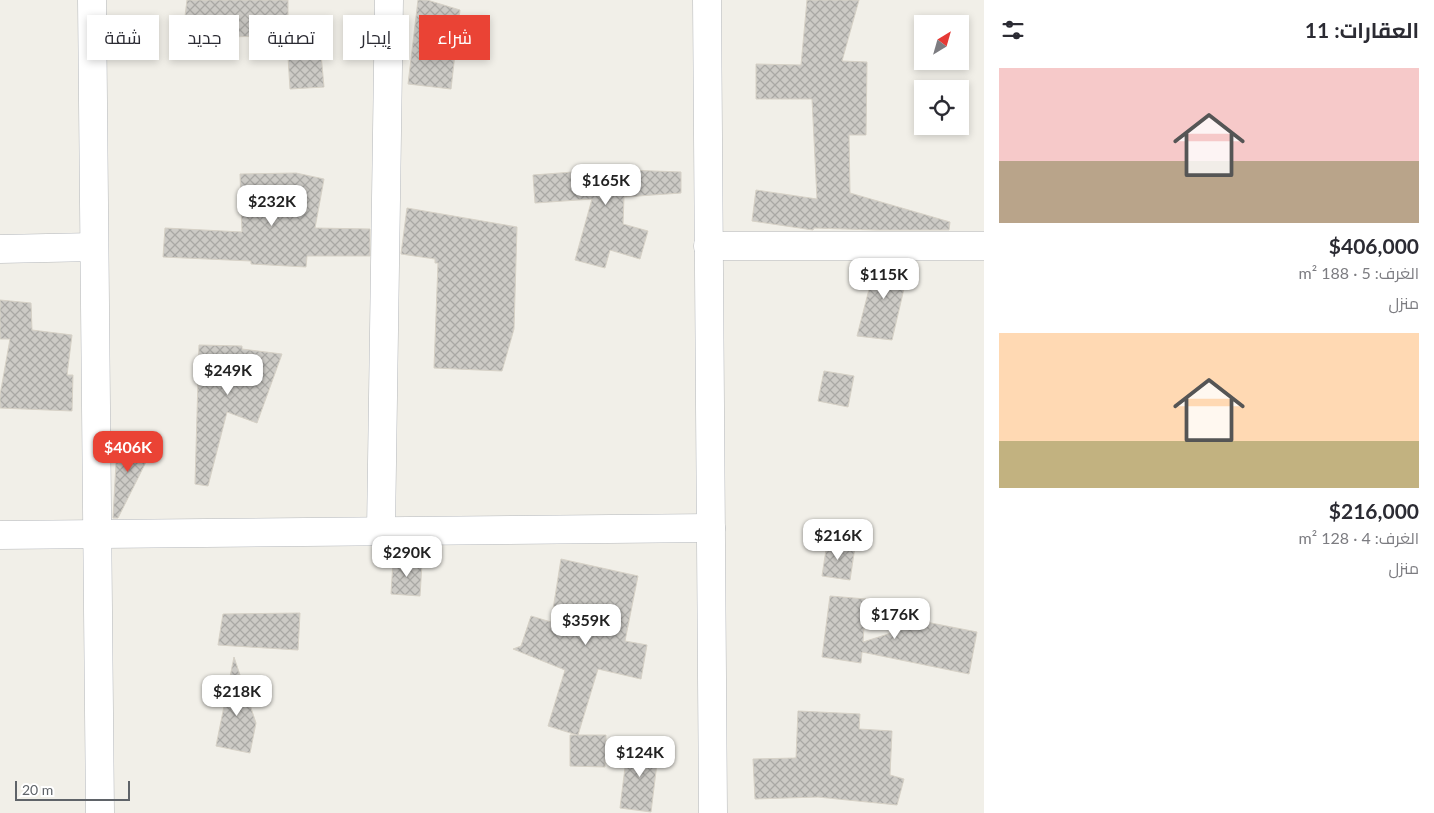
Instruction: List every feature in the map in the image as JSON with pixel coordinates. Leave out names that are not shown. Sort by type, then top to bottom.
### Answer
[{"type":"street","points":[[92,0],[100,813]]},
{"type":"street","points":[[380,530],[389,0]]},
{"type":"street","points":[[707,0],[713,813]]},
{"type":"street","points":[[708,246],[984,246]]},
{"type":"street","points":[[0,250],[94,247]]},
{"type":"street","points":[[0,535],[711,528]]},
{"type":"building","points":[[187,0],[288,0],[288,15],[249,15],[249,37],[239,37],[239,15],[185,15]]},
{"type":"building","points":[[418,0],[427,0],[460,10],[459,15],[419,15],[419,60],[454,60],[451,89],[408,84]]},
{"type":"building","points":[[807,0],[859,0],[842,61],[867,62],[866,135],[849,135],[850,193],[950,222],[949,230],[814,228],[813,230],[752,221],[756,190],[817,199],[812,99],[756,99],[756,64],[801,65]]},
{"type":"building","points":[[288,60],[322,60],[324,87],[290,89]]},
{"type":"building","points":[[600,169],[681,172],[681,193],[624,197],[623,224],[648,231],[640,259],[610,250],[605,268],[575,260],[592,199],[535,203],[533,175]]},
{"type":"building","points":[[296,173],[324,179],[315,228],[370,229],[370,256],[307,256],[306,267],[251,264],[251,261],[163,257],[165,228],[242,232],[240,174]]},
{"type":"building","points":[[407,208],[517,227],[514,329],[502,371],[434,368],[438,263],[435,263],[435,259],[401,254]]},
{"type":"building","points":[[876,262],[910,263],[892,340],[857,336]]},
{"type":"building","points":[[0,300],[31,303],[32,330],[72,335],[67,375],[73,375],[72,411],[0,408],[0,395],[10,339],[0,339]]},
{"type":"building","points":[[199,345],[242,346],[242,349],[282,354],[257,423],[227,412],[208,486],[195,484]]},
{"type":"building","points":[[824,371],[854,376],[848,407],[818,401]]},
{"type":"building","points":[[117,445],[153,448],[118,518],[113,518]]},
{"type":"building","points":[[827,543],[855,547],[850,580],[822,576]]},
{"type":"building","points":[[561,559],[638,576],[625,641],[647,645],[641,679],[598,669],[578,735],[606,735],[605,767],[570,766],[570,735],[577,735],[548,726],[565,670],[513,649],[521,646],[531,616],[551,622]]},
{"type":"building","points":[[393,561],[422,563],[420,596],[391,594]]},
{"type":"building","points":[[830,596],[866,599],[863,642],[926,622],[977,632],[969,674],[862,652],[861,663],[822,657]]},
{"type":"building","points":[[300,613],[298,650],[218,645],[223,614]]},
{"type":"building","points":[[234,657],[256,723],[250,753],[216,746]]},
{"type":"building","points":[[798,711],[860,714],[859,729],[892,731],[890,775],[904,779],[897,805],[818,797],[755,799],[753,759],[796,758]]},
{"type":"building","points":[[628,743],[659,747],[651,812],[620,808]]}]
